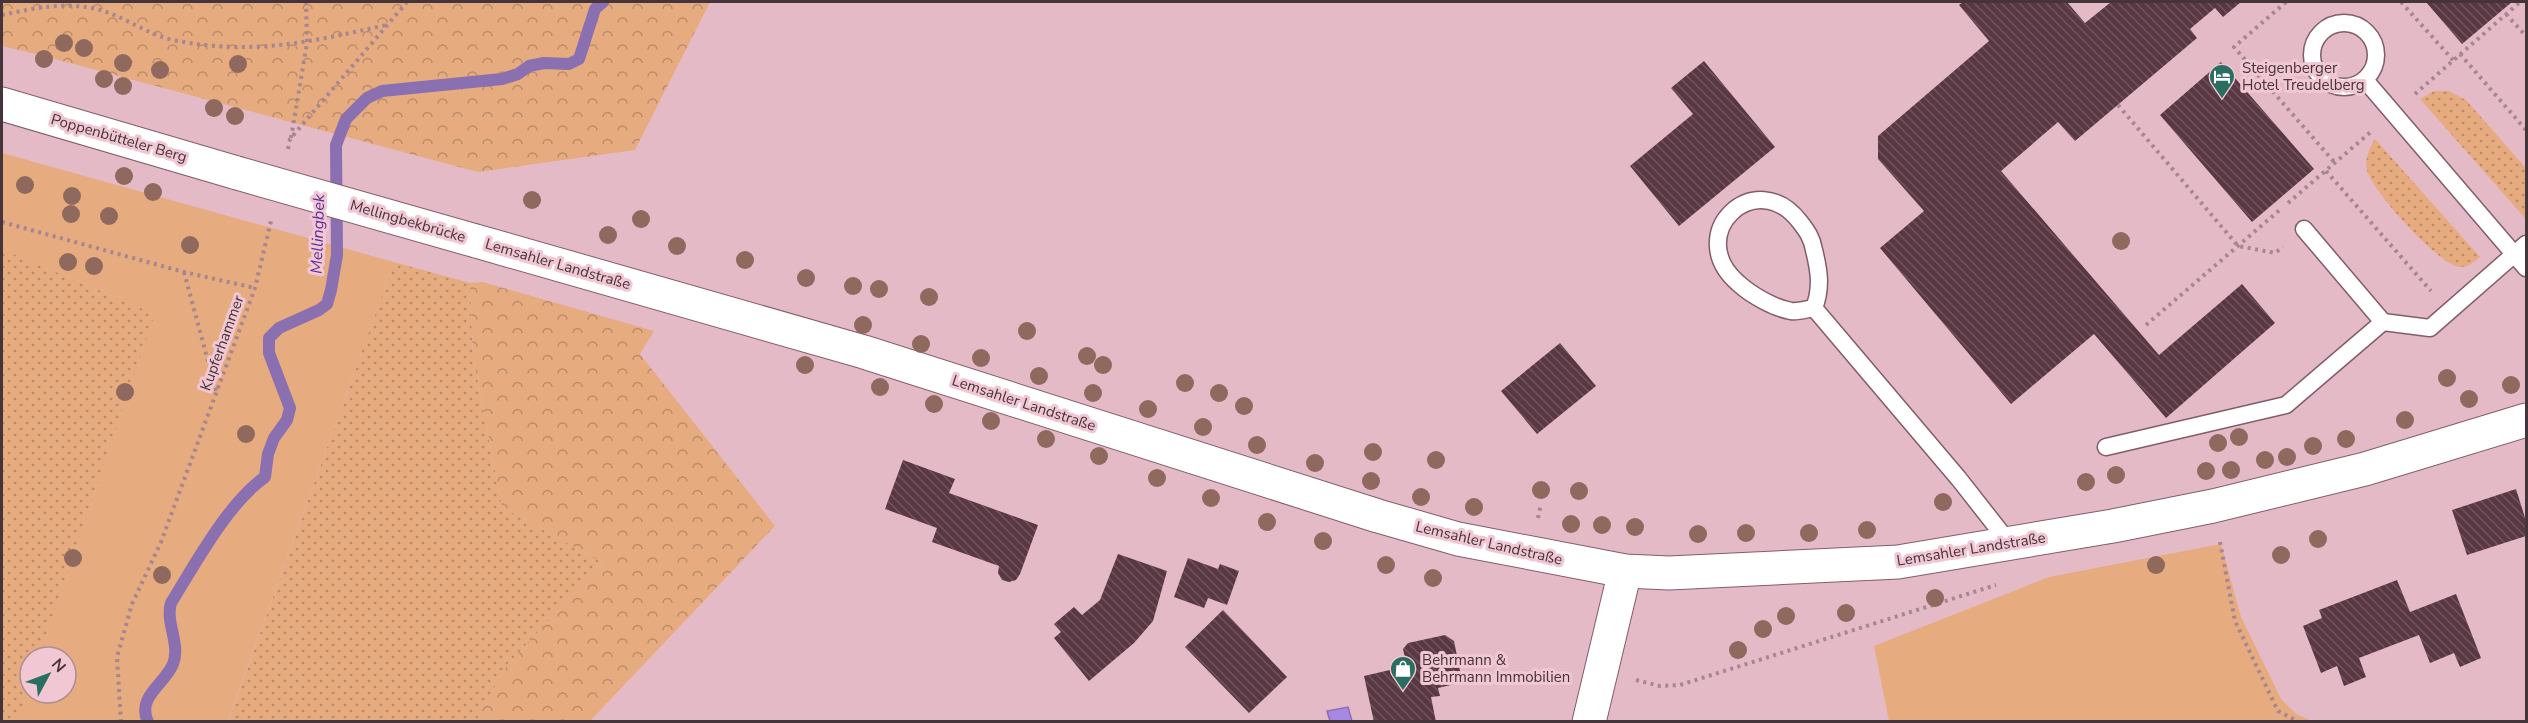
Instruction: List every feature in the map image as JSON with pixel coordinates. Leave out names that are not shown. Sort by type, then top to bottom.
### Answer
[{"type":"main road","name":"Poppenbütteler Berg","points":[[2,104],[237,172]]},
{"type":"main road","name":"Mellingbekbrücke","points":[[237,172],[476,241]]},
{"type":"main road","name":"Lemsahler Landstraße","points":[[476,241],[864,352],[1378,516],[1458,539],[1625,571],[1669,573],[1898,562],[2010,544],[2213,506],[2365,469],[2526,420]]},
{"type":"main road","points":[[1589,722],[1625,571]]},
{"type":"lane","points":[[2365,80],[2392,113],[2521,249],[2526,268]]},
{"type":"lane","points":[[1763,199],[1779,203],[1793,213],[1812,237],[1819,269],[1820,293],[1814,308],[1792,311],[1760,298],[1738,284],[1723,266],[1717,248],[1718,233],[1727,217],[1745,203],[1763,199]]},
{"type":"lane","points":[[2304,229],[2384,322],[2430,328],[2521,249]]},
{"type":"lane","points":[[1814,308],[1959,479],[2010,544]]},
{"type":"lane","points":[[2106,447],[2286,405],[2384,322]]},
{"type":"path","points":[[288,150],[307,43],[306,2]]},
{"type":"path","points":[[290,139],[407,2]]},
{"type":"path","points":[[2286,2],[2234,47],[2335,163]]},
{"type":"path","points":[[2401,2],[2453,60]]},
{"type":"path","points":[[2146,325],[2520,2]]},
{"type":"path","points":[[2,15],[41,7],[93,8],[172,40],[260,48],[307,43],[386,25]]},
{"type":"path","points":[[2506,14],[2525,35]]},
{"type":"path","points":[[2460,54],[2526,130]]},
{"type":"path","points":[[2118,105],[2238,246],[2275,254],[2304,229]]},
{"type":"path","points":[[2326,171],[2449,312]]},
{"type":"path","name":"Kupferhammer","points":[[122,722],[117,657],[132,604],[161,542],[255,288],[271,219]]},
{"type":"path","points":[[2,222],[184,272],[255,288]]},
{"type":"path","points":[[184,272],[217,391]]},
{"type":"path","points":[[2213,506],[2235,621],[2278,711],[2299,722]]},
{"type":"path","points":[[1601,670],[1660,686],[1680,685],[2005,582]]},
{"type":"green space","points":[[2,2],[710,2],[635,150],[478,172],[2,46]]},
{"type":"green space","points":[[2434,91],[2449,91],[2466,100],[2524,166],[2526,171],[2525,218],[2420,99]]},
{"type":"green space","points":[[2375,139],[2480,257],[2465,267],[2449,263],[2436,254],[2407,225],[2381,194],[2367,170],[2369,150]]},
{"type":"green space","points":[[2,153],[394,262],[228,721],[18,721],[23,705],[78,705],[78,645],[44,645],[155,314],[2,249]]},
{"type":"green space","points":[[2,249],[155,314],[44,645],[18,645],[18,705],[24,705],[18,722],[2,721]]},
{"type":"green space","points":[[394,262],[470,283],[473,356],[502,507],[603,563],[507,665],[476,721],[228,722]]},
{"type":"green space","points":[[483,282],[654,331],[640,354],[775,526],[590,721],[476,721],[507,665],[603,563],[502,507],[473,356],[470,283]]},
{"type":"green space","points":[[2221,544],[2241,617],[2281,699],[2296,714],[2312,721],[1889,721],[1874,646],[2049,577]]},
{"type":"shaded area","points":[[1348,707],[1352,721],[1330,721],[1327,711]]},
{"type":"building","points":[[1963,2],[2067,2],[2085,23],[2111,2],[2241,2],[2223,17],[2215,8],[2190,29],[2197,38],[2075,141],[2058,122],[2001,171],[2159,355],[2242,284],[2275,323],[2166,418],[2094,334],[2011,404],[1880,248],[1924,211],[1878,159],[1878,136],[1989,41],[1959,5]]},
{"type":"building","points":[[2426,2],[2512,2],[2462,44]]},
{"type":"building","points":[[1704,61],[1775,147],[1679,226],[1630,166],[1693,114],[1671,88]]},
{"type":"building","points":[[2221,62],[2314,169],[2252,222],[2160,115]]},
{"type":"building","points":[[1560,343],[1596,386],[1537,434],[1501,391]]},
{"type":"building","points":[[903,460],[955,479],[949,493],[1038,525],[1016,580],[1009,582],[1002,580],[998,573],[999,566],[932,542],[937,528],[885,509]]},
{"type":"building","points":[[2516,489],[2526,521],[2526,536],[2467,555],[2452,510]]},
{"type":"building","points":[[1118,554],[1167,571],[1153,621],[1134,643],[1089,681],[1054,638],[1061,632],[1054,624],[1074,607],[1082,615],[1100,600]]},
{"type":"building","points":[[1188,558],[1218,569],[1220,564],[1239,571],[1227,605],[1208,598],[1204,608],[1174,597]]},
{"type":"building","points":[[2397,580],[2410,612],[2456,594],[2481,658],[2460,667],[2454,653],[2430,663],[2419,635],[2359,658],[2366,677],[2344,686],[2337,666],[2321,673],[2303,626],[2322,618],[2319,610]]},
{"type":"building","points":[[1223,610],[1287,677],[1249,713],[1185,647]]},
{"type":"building","name":"Behrmann & Behrmann Immobilien","points":[[1445,635],[1454,641],[1461,676],[1455,684],[1438,688],[1440,696],[1431,697],[1436,722],[1374,722],[1364,676],[1407,666],[1403,649],[1408,643]]},
{"type":"waterway","name":"Mellingbek","points":[[148,722],[145,713],[146,705],[153,691],[169,671],[175,657],[170,618],[171,603],[225,518],[251,488],[265,477],[268,454],[274,438],[287,420],[290,408],[269,353],[269,338],[279,328],[327,304],[337,255],[336,145],[346,119],[367,98],[382,91],[502,79],[518,74],[529,66],[544,63],[569,64],[579,59],[595,9],[603,2]]},
{"type":"place","name":"Steigenberger Hotel Treudelberg","points":[[2222,100]]},
{"type":"place","name":"Behrmann & Behrmann Immobilien","points":[[1403,692]]}]
